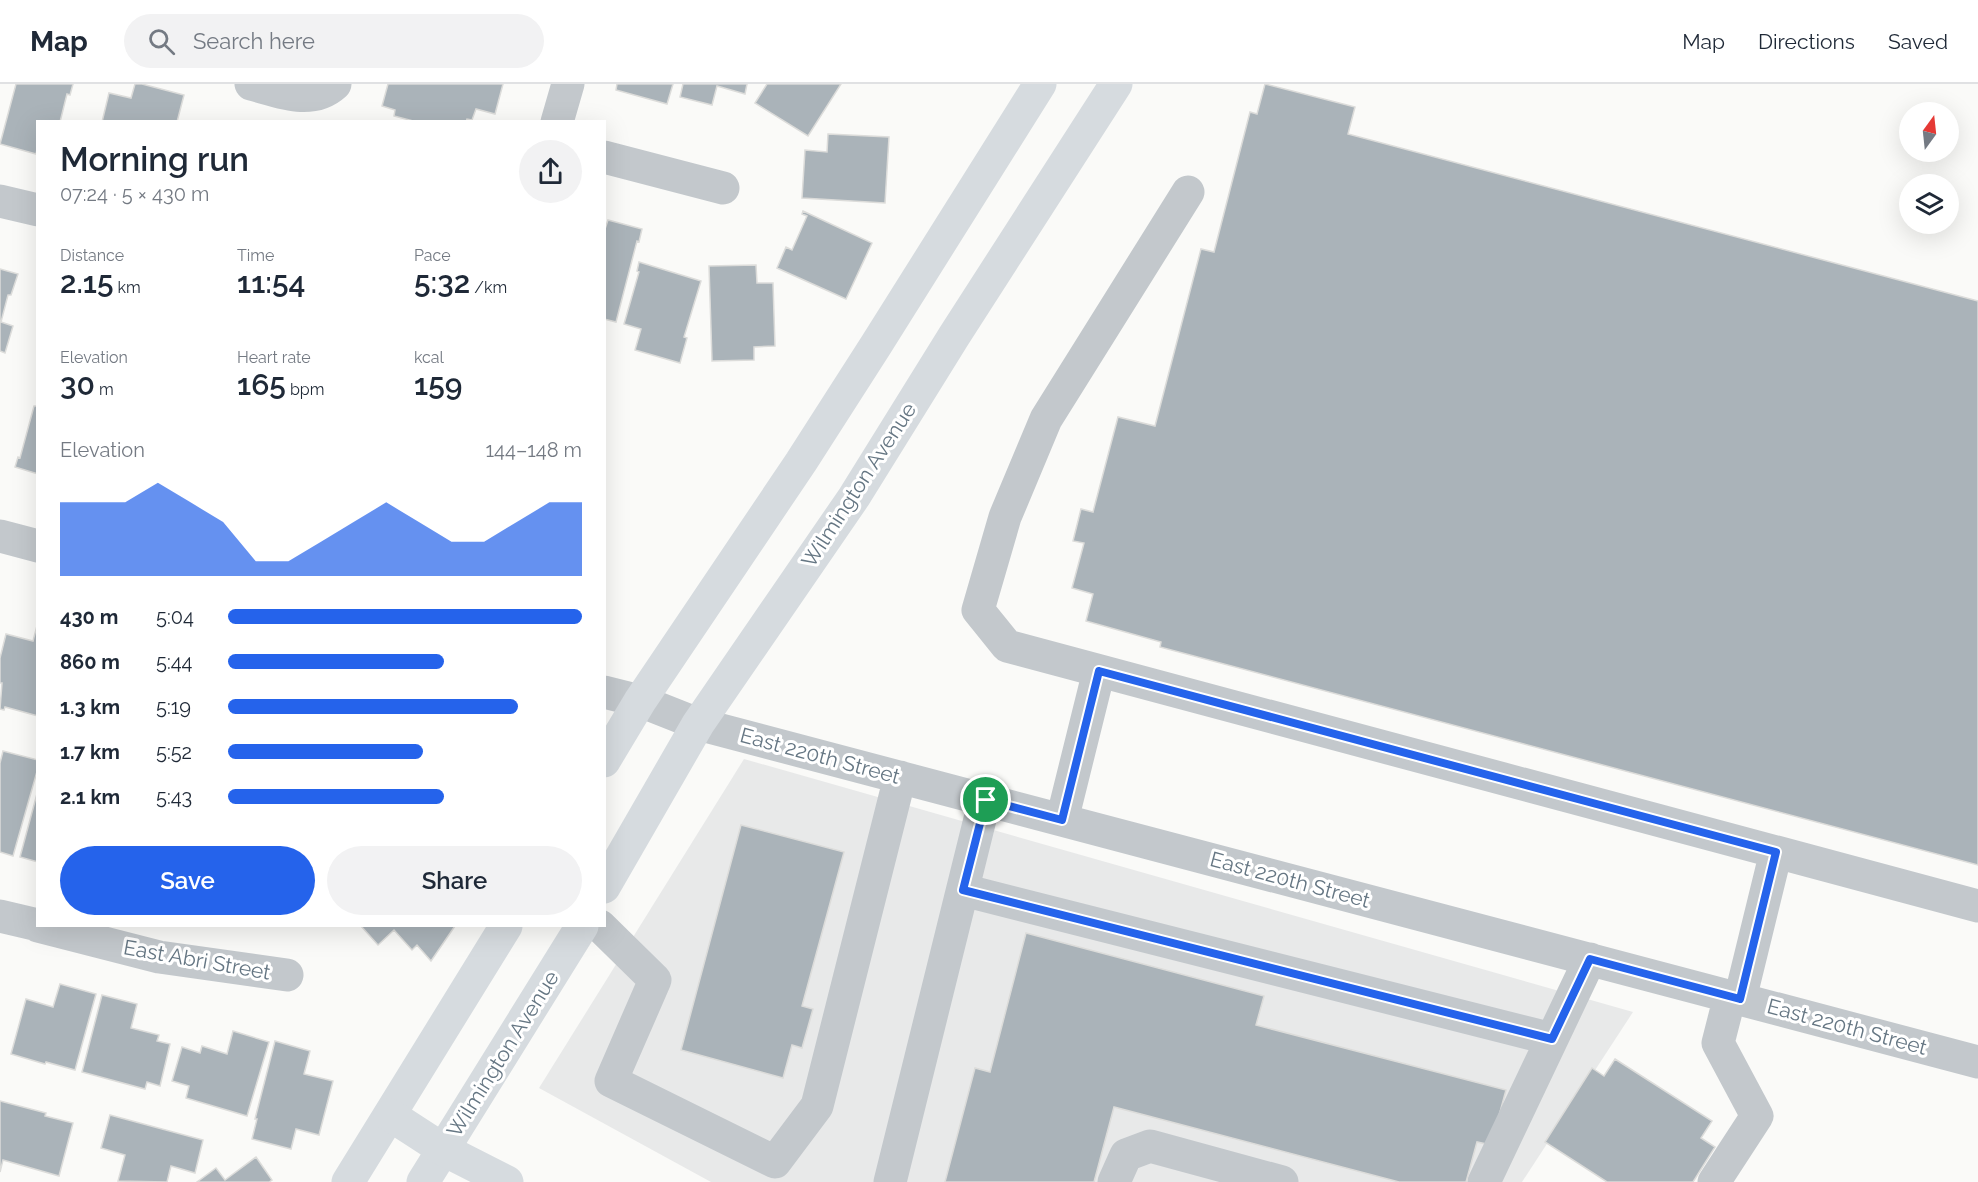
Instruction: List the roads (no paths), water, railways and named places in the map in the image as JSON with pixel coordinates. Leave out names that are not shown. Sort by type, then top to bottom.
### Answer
[{"type":"main road","points":[[606,757],[640,701],[801,462],[1040,84]]},
{"type":"main road","name":"Wilmington Avenue","points":[[606,884],[698,724],[854,497],[960,326],[1116,84]]},
{"type":"main road","points":[[348,1182],[505,927]]},
{"type":"main road","name":"Wilmington Avenue","points":[[423,1182],[581,927]]},
{"type":"main road","points":[[390,1114],[444,1150],[507,1182]]},
{"type":"street","points":[[250,84],[307,97],[327,91],[335,84]]},
{"type":"street","points":[[558,120],[568,84]]},
{"type":"street","points":[[606,158],[723,189]]},
{"type":"street","points":[[1188,192],[1046,419],[1005,517],[978,610],[1007,646],[1978,906]]},
{"type":"street","points":[[0,201],[36,210]]},
{"type":"street","points":[[0,536],[36,545]]},
{"type":"street","points":[[1062,820],[1099,671]]},
{"type":"street","name":"East 220th Street","points":[[606,692],[640,701],[698,724],[1978,1062]]},
{"type":"street","points":[[601,927],[655,980],[611,1081],[775,1162],[817,1106],[900,777]]},
{"type":"street","points":[[890,1182],[986,800]]},
{"type":"street","points":[[1714,1182],[1757,1116],[1718,1043],[1735,998],[1776,852]]},
{"type":"street","points":[[963,890],[1552,1039]]},
{"type":"street","name":"East Abri Street","points":[[0,916],[36,925]]},
{"type":"street","name":"East Abri Street","points":[[42,927],[159,957],[288,975]]},
{"type":"street","points":[[1484,1182],[1590,959]]},
{"type":"street","points":[[1114,1182],[1126,1155],[1150,1146],[1282,1182]]}]
